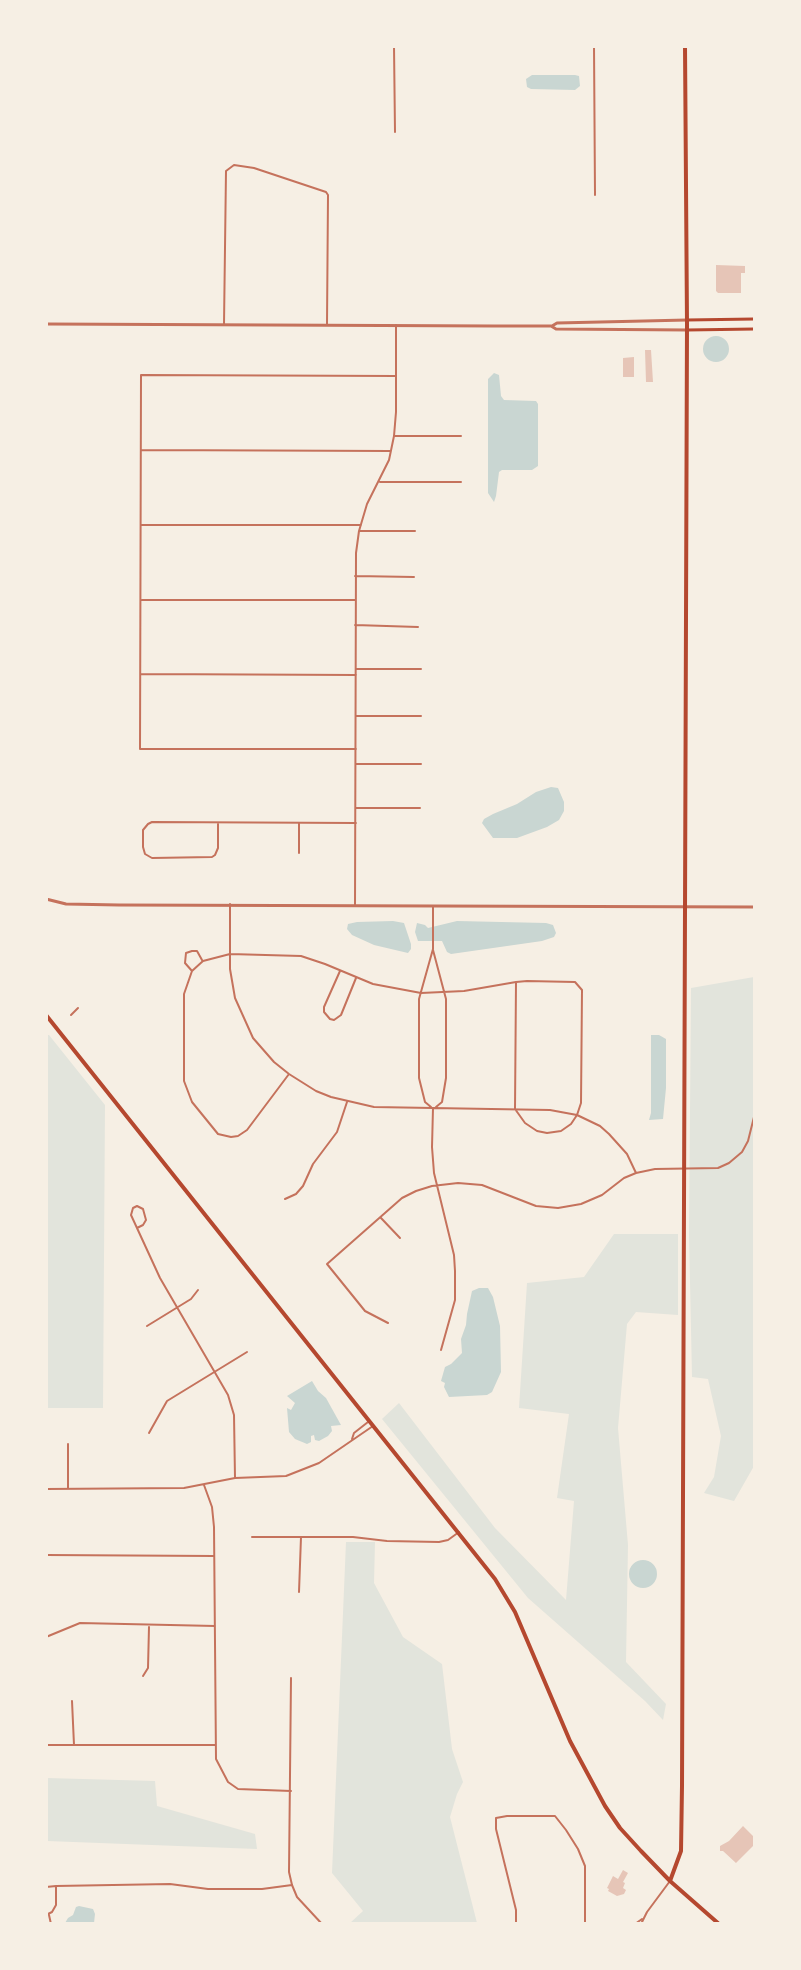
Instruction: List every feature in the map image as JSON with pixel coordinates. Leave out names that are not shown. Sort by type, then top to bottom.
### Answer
[{"type":"main road","points":[[670,1881],[681,1851],[686,906],[686,46]]},
{"type":"main road","points":[[687,320],[754,319]]},
{"type":"main road","points":[[687,330],[754,329]]},
{"type":"main road","points":[[46,1015],[495,1579],[515,1612],[566,1731],[598,1794],[620,1828],[670,1881],[719,1923]]},
{"type":"street","points":[[394,46],[394,132]]},
{"type":"street","points":[[594,46],[595,195]]},
{"type":"street","points":[[224,324],[226,171],[228,167],[234,165],[254,168],[326,192],[328,195],[327,324]]},
{"type":"street","points":[[46,324],[551,326],[557,323],[687,320]]},
{"type":"street","points":[[355,905],[355,576],[359,531],[368,504],[380,482],[392,451],[396,325]]},
{"type":"street","points":[[551,326],[556,329],[687,330]]},
{"type":"street","points":[[356,749],[140,749],[141,375],[396,376]]},
{"type":"street","points":[[394,436],[461,436]]},
{"type":"street","points":[[141,450],[392,451]]},
{"type":"street","points":[[380,482],[461,482]]},
{"type":"street","points":[[141,525],[361,525]]},
{"type":"street","points":[[359,531],[415,531]]},
{"type":"street","points":[[355,576],[414,577]]},
{"type":"street","points":[[141,600],[355,600]]},
{"type":"street","points":[[356,625],[418,627]]},
{"type":"street","points":[[356,669],[421,669]]},
{"type":"street","points":[[141,674],[356,675]]},
{"type":"street","points":[[356,716],[421,716]]},
{"type":"street","points":[[356,764],[421,764]]},
{"type":"street","points":[[356,808],[420,808]]},
{"type":"street","points":[[218,823],[218,848],[212,857],[152,858],[144,852],[143,830],[148,824],[218,823],[356,823]]},
{"type":"street","points":[[299,823],[299,853]]},
{"type":"street","points":[[46,899],[66,904],[754,907]]},
{"type":"street","points":[[231,904],[231,983],[245,1024],[263,1050],[289,1074],[316,1091],[347,1102],[374,1107],[515,1109],[559,1111],[577,1115],[600,1126],[609,1134],[627,1154],[636,1173]]},
{"type":"street","points":[[433,906],[433,949],[444,993],[446,1078],[442,1102],[433,1108]]},
{"type":"street","points":[[433,949],[421,993],[419,1078],[425,1102],[433,1108]]},
{"type":"street","points":[[192,971],[185,963],[186,953],[197,951],[203,961]]},
{"type":"street","points":[[289,1074],[243,1134],[231,1137],[214,1130],[192,1102],[184,1081],[184,994],[192,971],[203,961],[230,954],[301,956],[356,978],[394,989],[421,993],[444,993],[516,982],[571,981],[578,983],[582,990],[581,1103],[571,1124],[561,1131],[542,1133],[525,1123],[515,1109],[516,982]]},
{"type":"street","points":[[340,971],[324,1007],[326,1016],[330,1019],[334,1020],[341,1015],[356,978]]},
{"type":"street","points":[[71,1015],[78,1008]]},
{"type":"street","points":[[285,1199],[296,1194],[303,1186],[313,1164],[337,1132],[347,1102]]},
{"type":"street","points":[[433,1108],[432,1146],[437,1185],[454,1255],[455,1271],[455,1300],[441,1350]]},
{"type":"street","points":[[388,1323],[365,1311],[327,1264],[402,1198],[437,1185],[458,1183],[482,1185],[536,1206],[558,1208],[581,1204],[592,1200],[624,1178],[636,1173],[655,1169],[718,1168],[729,1163],[742,1152],[748,1141],[754,1117]]},
{"type":"street","points":[[136,1228],[143,1225],[146,1220],[143,1209],[137,1206],[131,1211],[136,1228],[160,1278],[228,1395],[234,1415],[235,1478]]},
{"type":"street","points":[[380,1217],[400,1238]]},
{"type":"street","points":[[147,1326],[191,1299],[198,1290]]},
{"type":"street","points":[[149,1433],[166,1401],[247,1352]]},
{"type":"street","points":[[352,1439],[354,1433],[370,1420]]},
{"type":"street","points":[[46,1489],[184,1488],[235,1478],[271,1478],[299,1472],[326,1459],[374,1425]]},
{"type":"street","points":[[68,1444],[68,1489]]},
{"type":"street","points":[[204,1485],[212,1507],[216,1760],[228,1782],[238,1789],[291,1791]]},
{"type":"street","points":[[252,1537],[352,1537],[387,1541],[439,1542],[448,1540],[459,1532]]},
{"type":"street","points":[[299,1592],[301,1537]]},
{"type":"street","points":[[46,1555],[214,1556]]},
{"type":"street","points":[[46,1637],[80,1623],[215,1626]]},
{"type":"street","points":[[143,1676],[148,1668],[149,1626]]},
{"type":"street","points":[[291,1678],[290,1872],[297,1897],[322,1923]]},
{"type":"street","points":[[72,1701],[74,1745]]},
{"type":"street","points":[[46,1745],[216,1745]]},
{"type":"street","points":[[516,1923],[516,1910],[496,1829],[496,1818],[507,1816],[555,1816],[578,1849],[585,1866],[585,1923]]},
{"type":"street","points":[[641,1923],[670,1881]]},
{"type":"street","points":[[46,1887],[170,1884],[208,1889],[262,1889],[292,1885]]},
{"type":"street","points":[[51,1923],[48,1915],[56,1905],[56,1886]]},
{"type":"street","points":[[635,1923],[642,1919]]},
{"type":"shaded area","points":[[532,75],[575,75],[579,76],[580,86],[575,90],[531,89],[527,87],[526,79]]},
{"type":"shaded area","points":[[716,336],[725,340],[729,349],[725,358],[716,362],[707,358],[703,349],[707,340]]},
{"type":"shaded area","points":[[494,373],[499,375],[501,396],[504,400],[536,401],[538,404],[538,466],[532,470],[502,470],[499,472],[494,502],[488,493],[488,379]]},
{"type":"shaded area","points":[[551,787],[558,788],[564,802],[564,811],[559,820],[547,827],[517,838],[493,838],[482,823],[484,819],[493,814]]},
{"type":"shaded area","points":[[457,921],[546,923],[553,925],[556,933],[554,937],[542,941],[451,954],[447,952],[442,941],[418,941],[415,932],[417,923],[428,928]]},
{"type":"shaded area","points":[[357,922],[404,923],[411,944],[408,953],[374,945],[352,935],[347,929],[348,924]]},
{"type":"shaded area","points":[[754,977],[754,1466],[734,1501],[704,1493],[714,1477],[721,1436],[708,1379],[692,1377],[689,1234],[691,988]]},
{"type":"shaded area","points":[[47,1035],[105,1105],[103,1408],[47,1408]]},
{"type":"shaded area","points":[[651,1035],[659,1035],[666,1039],[666,1088],[663,1119],[649,1120],[651,1113]]},
{"type":"shaded area","points":[[614,1234],[678,1234],[678,1315],[636,1312],[627,1324],[618,1428],[628,1545],[626,1662],[666,1704],[663,1720],[645,1701],[528,1598],[382,1419],[399,1403],[495,1528],[566,1600],[574,1501],[557,1498],[569,1414],[519,1408],[527,1283],[584,1277]]},
{"type":"shaded area","points":[[488,1288],[493,1297],[500,1326],[501,1372],[492,1392],[487,1395],[449,1397],[444,1387],[445,1383],[441,1381],[445,1367],[462,1353],[461,1339],[472,1291]]},
{"type":"shaded area","points":[[312,1381],[326,1398],[341,1425],[331,1426],[332,1431],[328,1436],[319,1441],[315,1440],[314,1435],[311,1436],[311,1442],[307,1444],[295,1439],[289,1432],[287,1408],[291,1410],[295,1403],[287,1396]]},
{"type":"shaded area","points":[[346,1542],[375,1542],[374,1583],[403,1637],[442,1664],[452,1749],[463,1782],[450,1817],[477,1923],[350,1923],[363,1911],[332,1873]]},
{"type":"shaded area","points":[[643,1560],[653,1564],[657,1574],[653,1584],[643,1588],[633,1584],[629,1574],[633,1564]]},
{"type":"shaded area","points":[[47,1778],[155,1781],[157,1806],[255,1834],[257,1849],[47,1841]]},
{"type":"shaded area","points":[[79,1906],[93,1909],[94,1923],[65,1923]]},
{"type":"building","points":[[716,265],[745,266],[745,273],[741,273],[741,293],[718,293],[716,291]]},
{"type":"building","points":[[645,350],[651,350],[653,382],[646,382]]},
{"type":"building","points":[[634,357],[634,377],[623,377],[623,358]]},
{"type":"building","points":[[743,1826],[754,1837],[754,1845],[736,1863],[720,1851],[720,1846],[729,1841]]},
{"type":"building","points":[[623,1870],[628,1873],[623,1882],[625,1883],[623,1888],[626,1890],[624,1894],[617,1896],[607,1888],[613,1876],[618,1879]]}]
